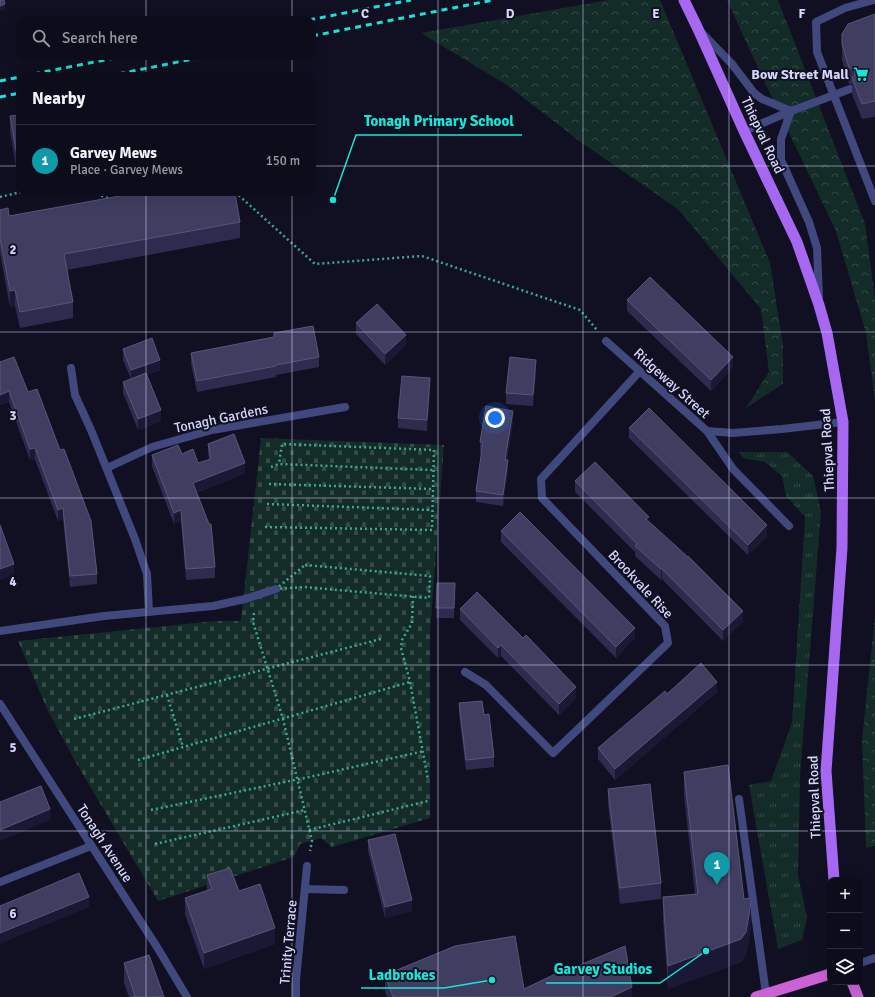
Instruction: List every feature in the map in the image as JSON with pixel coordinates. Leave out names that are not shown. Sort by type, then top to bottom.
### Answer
[{"type":"highway","points":[[761,995],[827,975]]},
{"type":"highway","points":[[853,985],[858,997]]},
{"type":"main road","name":"Thiepval Road","points":[[685,3],[797,242],[827,333],[843,422],[842,548],[826,771],[834,877]]},
{"type":"street","points":[[874,0],[845,8],[816,22],[817,52],[875,201]]},
{"type":"street","points":[[698,29],[732,64],[754,93],[762,99],[792,110]]},
{"type":"street","points":[[744,131],[792,110],[850,89]]},
{"type":"street","points":[[792,110],[781,139],[781,160],[809,222],[817,248],[819,305]]},
{"type":"street","name":"Ridgeway Street","points":[[606,341],[707,432],[734,433],[843,422]]},
{"type":"street","points":[[71,368],[75,394],[107,468],[147,574],[149,612]]},
{"type":"street","name":"Brookvale Rise","points":[[465,672],[486,685],[553,753],[668,643],[665,626],[542,498],[541,479],[640,372]]},
{"type":"street","name":"Tonagh Gardens","points":[[107,468],[152,447],[212,430],[345,407]]},
{"type":"street","points":[[707,432],[733,469],[789,526]]},
{"type":"street","points":[[0,631],[104,616],[213,606],[245,600],[276,589]]},
{"type":"street","name":"Tonagh Avenue","points":[[0,704],[157,947],[187,997]]},
{"type":"street","points":[[739,799],[761,995]]},
{"type":"street","points":[[0,882],[91,846]]},
{"type":"street","name":"Trinity Terrace","points":[[296,997],[296,980],[307,866]]},
{"type":"street","name":"Trinity Terrace","points":[[305,889],[344,890]]},
{"type":"street","points":[[863,962],[875,958]]},
{"type":"path","points":[[0,197],[16,193]]},
{"type":"path","points":[[102,196],[113,200]]},
{"type":"path","points":[[239,196],[315,264],[422,256],[580,310],[606,341]]},
{"type":"path","points":[[265,527],[432,530],[434,450],[282,444],[279,464]]},
{"type":"path","points":[[271,467],[279,464],[433,470]]},
{"type":"path","points":[[269,484],[433,489]]},
{"type":"path","points":[[267,504],[432,510]]},
{"type":"path","points":[[305,566],[430,576],[429,598],[304,587],[276,589],[305,566]]},
{"type":"path","points":[[413,596],[412,623],[402,640],[401,648],[410,682],[424,751],[428,780]]},
{"type":"path","points":[[253,622],[283,719],[312,841],[307,866]]},
{"type":"path","points":[[74,720],[267,668],[381,640]]},
{"type":"path","points":[[138,760],[410,682]]},
{"type":"path","points":[[167,695],[183,747]]},
{"type":"path","points":[[151,810],[424,751]]},
{"type":"path","points":[[309,830],[428,801]]},
{"type":"path","points":[[155,844],[305,810]]},
{"type":"green space","points":[[609,0],[660,0],[770,263],[783,345],[783,384],[746,408],[769,372],[761,309],[678,209],[582,143],[507,85],[421,33]]},
{"type":"green space","points":[[727,0],[778,0],[865,224],[875,299],[875,400],[866,333],[836,231]]},
{"type":"green space","points":[[261,438],[444,445],[430,633],[430,818],[332,847],[321,838],[300,844],[294,857],[158,901],[75,761],[48,711],[18,641],[215,621],[241,621]]},
{"type":"green space","points":[[739,452],[787,452],[813,476],[821,512],[800,776],[798,875],[807,918],[802,940],[778,949],[749,785],[771,781],[792,723],[805,517],[786,496],[782,476],[765,462],[743,458]]},
{"type":"green space","points":[[875,616],[875,846],[866,848],[862,740]]},
{"type":"building","points":[[0,0],[4,0],[5,4],[0,6]]},
{"type":"building","name":"Bow Street Mall","points":[[875,14],[875,101],[862,104],[852,78],[855,71],[849,68],[842,44],[842,34],[848,24]]},
{"type":"building","points":[[16,115],[16,150],[10,116]]},
{"type":"building","points":[[120,196],[236,196],[240,222],[64,254],[73,302],[20,312],[15,290],[10,291],[0,238],[0,210],[8,208],[9,216]]},
{"type":"building","points":[[650,277],[733,357],[711,380],[627,300]]},
{"type":"building","points":[[377,304],[406,335],[385,354],[356,323]]},
{"type":"building","points":[[313,326],[319,357],[197,381],[191,353],[274,337],[274,333]]},
{"type":"building","points":[[152,338],[160,360],[131,370],[123,349]]},
{"type":"building","points":[[14,357],[28,392],[37,389],[60,450],[64,449],[91,521],[97,574],[70,576],[63,508],[58,510],[35,448],[30,449],[9,391],[0,395],[0,362]]},
{"type":"building","points":[[510,357],[536,360],[533,395],[506,393]]},
{"type":"building","points":[[146,373],[161,410],[138,419],[123,382]]},
{"type":"building","points":[[402,376],[430,378],[427,420],[398,418]]},
{"type":"building","points":[[486,406],[513,411],[505,460],[508,460],[503,495],[476,491],[483,442],[480,442]]},
{"type":"building","points":[[649,408],[767,525],[748,545],[629,428]]},
{"type":"building","points":[[234,434],[245,463],[193,483],[209,524],[211,524],[215,567],[186,569],[181,510],[174,513],[152,455],[178,445],[182,454],[193,449],[198,463],[211,459],[208,444]]},
{"type":"building","points":[[595,462],[649,517],[646,519],[688,556],[743,611],[723,630],[662,569],[635,546],[637,544],[575,481]]},
{"type":"building","points":[[520,512],[635,628],[616,647],[501,531]]},
{"type":"building","points":[[0,525],[14,564],[0,569]]},
{"type":"building","points":[[437,583],[455,583],[454,608],[436,608]]},
{"type":"building","points":[[477,592],[523,638],[526,635],[576,687],[559,704],[501,645],[498,648],[460,609]]},
{"type":"building","points":[[701,663],[717,682],[615,769],[598,748],[665,691],[667,694]]},
{"type":"building","points":[[482,701],[484,715],[489,714],[494,757],[466,760],[459,703]]},
{"type":"building","points":[[728,765],[744,899],[750,898],[751,903],[746,932],[741,939],[668,966],[663,897],[698,894],[684,772]]},
{"type":"building","points":[[650,784],[661,883],[620,888],[608,789]]},
{"type":"building","points":[[41,786],[50,809],[0,830],[0,802]]},
{"type":"building","points":[[395,834],[412,900],[385,907],[368,840]]},
{"type":"building","points":[[230,868],[239,891],[260,884],[275,928],[204,953],[185,898],[212,889],[207,875]]},
{"type":"building","points":[[79,873],[89,897],[0,933],[0,906]]},
{"type":"building","points":[[515,936],[524,989],[572,966],[573,968],[625,946],[632,987],[611,997],[393,997],[385,975],[455,946]]},
{"type":"building","points":[[149,955],[164,997],[132,997],[135,996],[124,963]]},
{"type":"railway","points":[[316,19],[411,0]]},
{"type":"railway","points":[[316,35],[493,0]]},
{"type":"railway","points":[[43,72],[105,60]]},
{"type":"railway","points":[[128,72],[188,60]]},
{"type":"railway","points":[[0,81],[16,78]]},
{"type":"railway","points":[[0,97],[16,94]]},
{"type":"place","name":"Bow Street Mall","points":[[861,74]]},
{"type":"place","name":"Tonagh Primary School","points":[[333,200]]},
{"type":"place","name":"Garvey Mews","points":[[717,885]]},
{"type":"place","name":"Garvey Studios","points":[[706,951]]},
{"type":"place","name":"Ladbrokes","points":[[492,980]]}]
